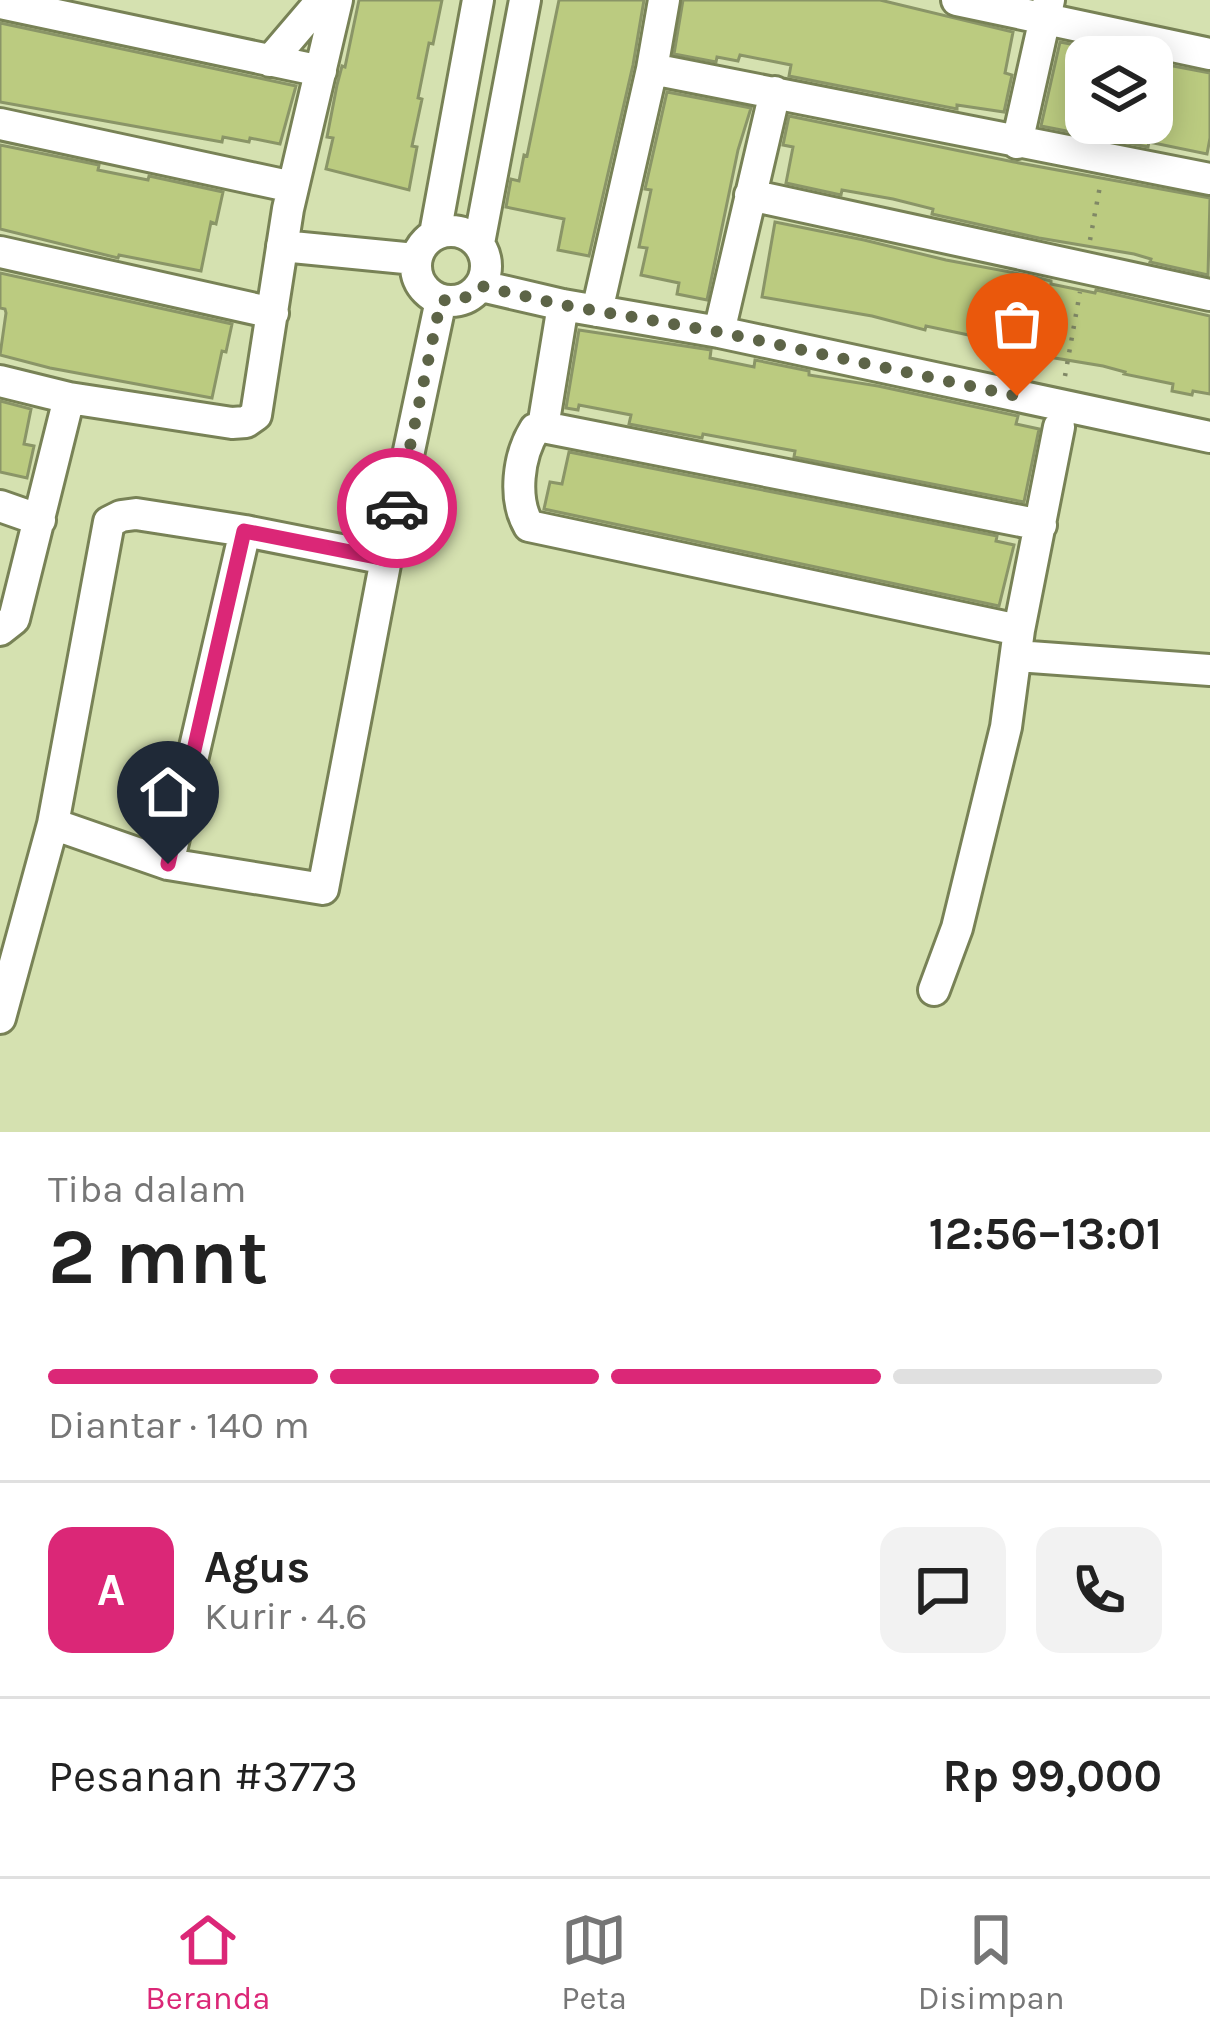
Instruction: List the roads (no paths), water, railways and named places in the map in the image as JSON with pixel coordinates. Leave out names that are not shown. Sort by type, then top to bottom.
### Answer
[{"type":"street","points":[[270,61],[322,0]]},
{"type":"street","points":[[0,381],[69,398],[232,423],[256,415],[292,187],[337,0]]},
{"type":"street","points":[[435,234],[478,0]]},
{"type":"street","points":[[479,243],[525,0]]},
{"type":"street","points":[[597,311],[664,0]]},
{"type":"street","points":[[957,0],[1048,10],[1208,43]]},
{"type":"street","points":[[0,3],[321,71]]},
{"type":"street","points":[[1017,142],[1048,10]]},
{"type":"street","points":[[652,69],[1210,179]]},
{"type":"street","points":[[719,332],[775,92]]},
{"type":"street","points":[[0,124],[292,187]]},
{"type":"street","points":[[750,195],[1210,295]]},
{"type":"street","points":[[451,230],[479,243],[487,271],[481,286],[469,297],[441,300],[424,290],[416,276],[422,244],[435,234],[451,230]]},
{"type":"street","points":[[282,246],[416,260]]},
{"type":"street","points":[[0,252],[273,314]]},
{"type":"street","points":[[481,286],[719,332],[1059,416],[1210,437]]},
{"type":"street","points":[[53,824],[168,864],[323,889],[441,300]]},
{"type":"street","points":[[543,427],[563,305]]},
{"type":"street","points":[[0,630],[14,619],[69,398]]},
{"type":"street","points":[[934,991],[957,928],[1006,728],[1059,416]]},
{"type":"street","points":[[1041,525],[543,427],[535,429],[529,439],[520,474],[520,510],[529,526],[1017,643],[1210,670]]},
{"type":"street","points":[[4,507],[40,520]]},
{"type":"street","points":[[0,1018],[53,824],[109,522],[136,514],[386,559]]},
{"type":"street","points":[[168,864],[244,531]]}]
